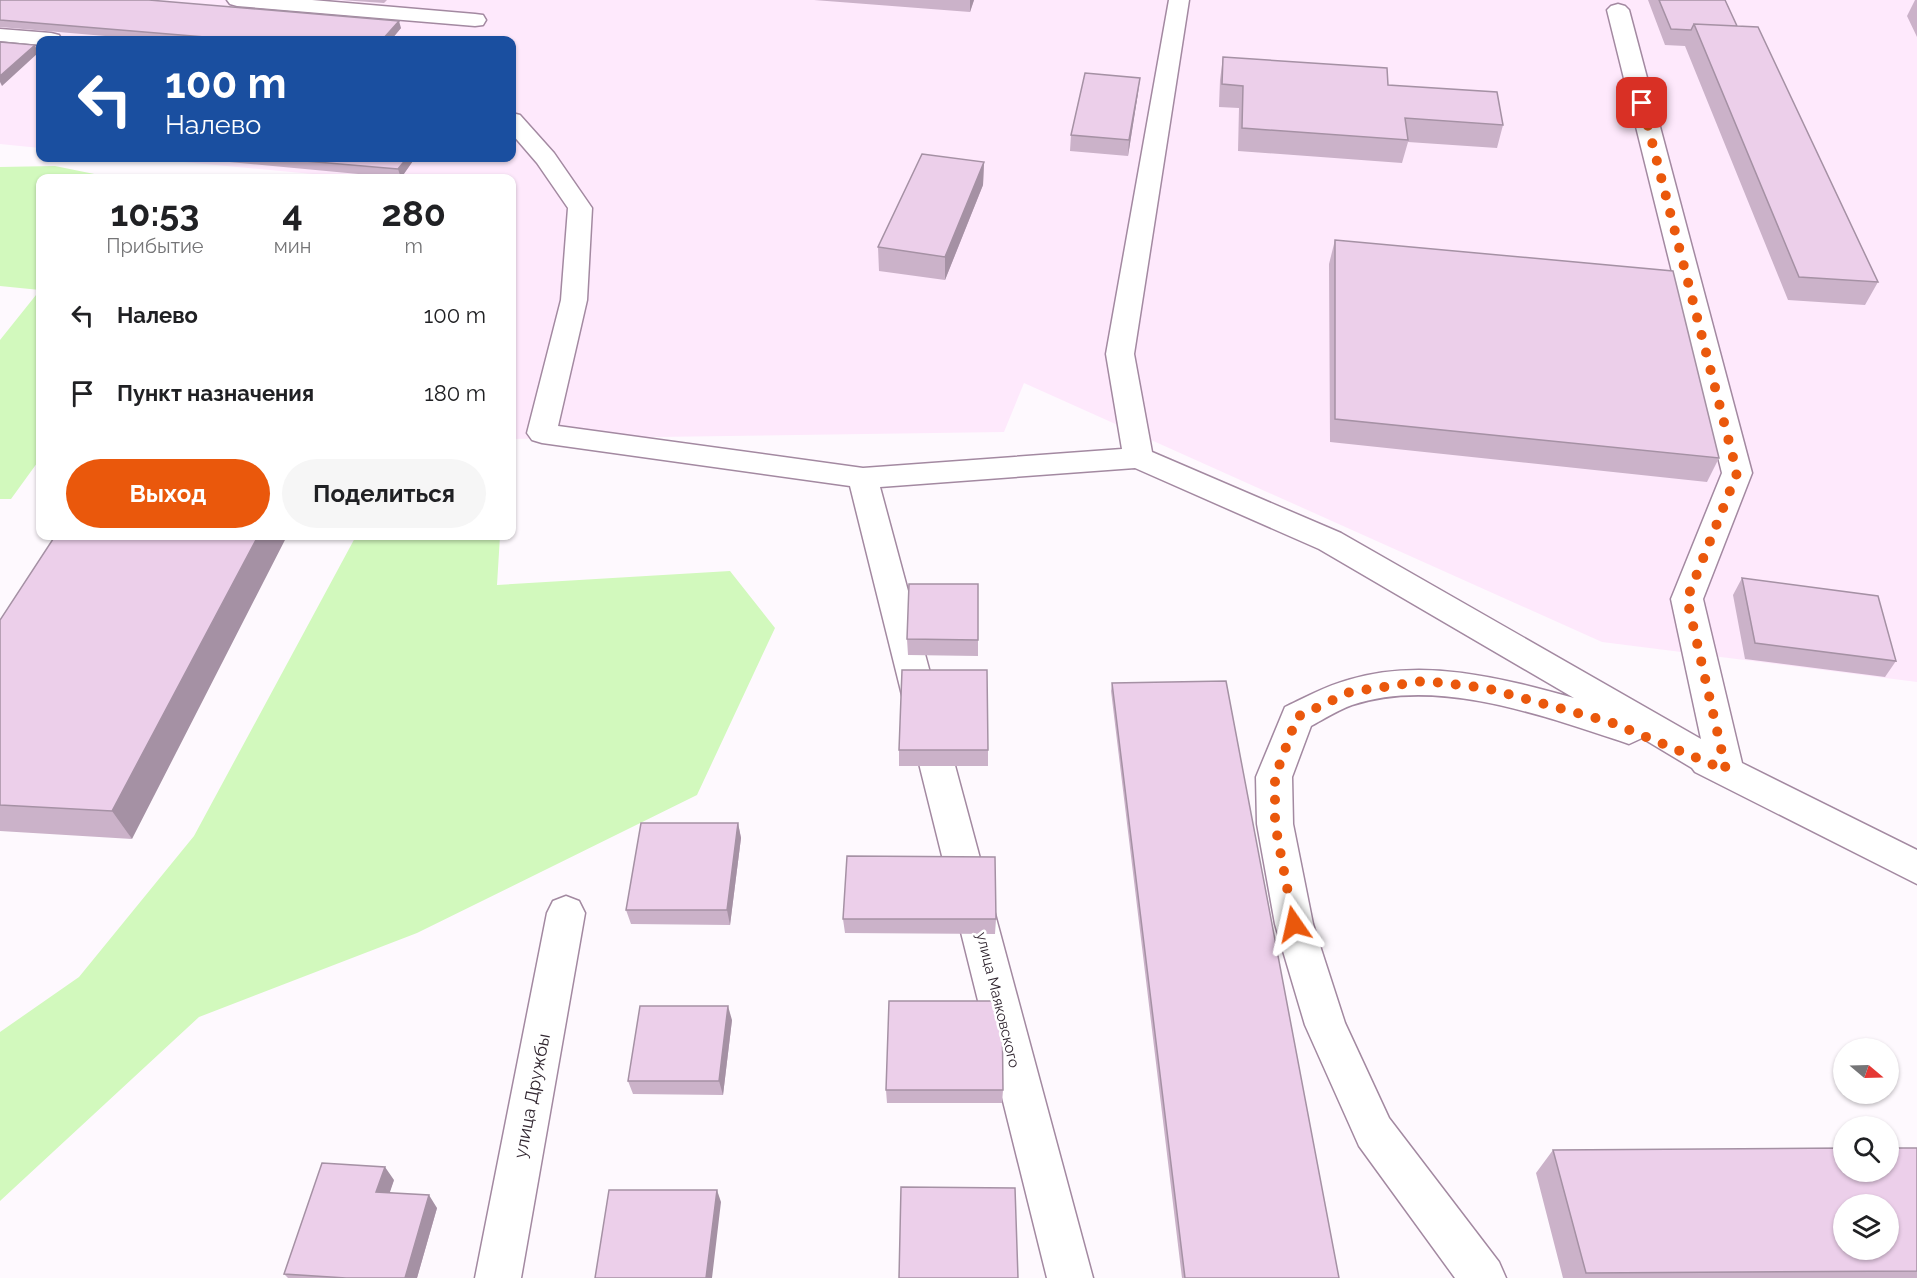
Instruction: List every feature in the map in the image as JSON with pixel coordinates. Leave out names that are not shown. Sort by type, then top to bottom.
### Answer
[{"type":"street","points":[[237,0],[475,20]]},
{"type":"street","points":[[1138,458],[1119,354],[1179,0]]},
{"type":"street","points":[[1618,10],[1737,473],[1687,599],[1726,770]]},
{"type":"street","points":[[0,35],[36,39]]},
{"type":"street","points":[[516,124],[546,158],[580,208],[574,300],[542,433],[863,478],[1138,458],[1330,540],[1726,770],[1917,868]]},
{"type":"street","points":[[516,150],[546,158]]},
{"type":"street","name":"улица Маяковского","points":[[863,478],[1070,1278]]},
{"type":"street","points":[[1483,1278],[1374,1132],[1324,1025],[1294,924],[1275,824],[1275,777],[1297,717],[1350,692],[1424,681],[1486,688],[1610,722],[1726,770]]},
{"type":"street","name":"улица Дружбы","points":[[498,1278],[566,913]]},
{"type":"shaded area","points":[[0,0],[1917,0],[1917,682],[1602,642],[1024,383],[1004,432],[516,439],[516,174],[312,174],[184,162],[516,162],[516,36],[36,36],[36,148],[0,144]]},
{"type":"green space","points":[[55,166],[94,174],[36,174],[36,290],[0,286],[0,167]]},
{"type":"green space","points":[[36,295],[36,465],[11,499],[0,499],[0,340]]},
{"type":"green space","points":[[354,540],[500,540],[497,585],[730,571],[775,628],[697,795],[417,933],[199,1017],[0,1201],[0,1032],[79,977],[194,836]]},
{"type":"building","points":[[0,0],[149,0],[399,21],[386,36],[193,36],[0,20]]},
{"type":"building","points":[[1659,0],[1725,0],[1737,26],[1694,24],[1691,30],[1671,29]]},
{"type":"building","points":[[1694,24],[1758,27],[1878,282],[1799,277]]},
{"type":"building","points":[[0,42],[35,45],[0,76]]},
{"type":"building","points":[[1223,57],[1387,68],[1388,85],[1497,92],[1503,125],[1405,118],[1408,140],[1242,128],[1243,86],[1222,84]]},
{"type":"building","points":[[1085,73],[1140,78],[1129,140],[1071,135]]},
{"type":"building","points":[[922,154],[984,162],[945,257],[878,247]]},
{"type":"building","points":[[317,162],[404,162],[398,169]]},
{"type":"building","points":[[1335,240],[1673,271],[1719,458],[1335,419]]},
{"type":"building","points":[[52,540],[256,540],[112,811],[0,805],[0,620]]},
{"type":"building","points":[[1742,578],[1878,596],[1896,661],[1755,643]]},
{"type":"building","points":[[909,584],[978,584],[978,640],[907,639]]},
{"type":"building","points":[[902,670],[987,670],[988,750],[899,750]]},
{"type":"building","points":[[1226,681],[1339,1278],[1185,1278],[1112,683]]},
{"type":"building","points":[[641,823],[738,823],[727,910],[626,910]]},
{"type":"building","points":[[847,856],[995,857],[996,919],[843,919]]},
{"type":"building","points":[[889,1001],[1002,1001],[1003,1090],[886,1090]]},
{"type":"building","points":[[640,1006],[728,1006],[719,1081],[628,1081]]},
{"type":"building","points":[[1833,1148],[1833,1182],[1899,1182],[1899,1148],[1917,1148],[1917,1271],[1586,1273],[1553,1150]]},
{"type":"building","points":[[322,1163],[385,1167],[376,1192],[429,1195],[405,1278],[346,1278],[284,1274]]},
{"type":"building","points":[[901,1187],[1015,1188],[1018,1278],[899,1278]]},
{"type":"building","points":[[609,1190],[717,1190],[706,1278],[595,1278]]},
{"type":"route","points":[[1294,924],[1275,824],[1275,777],[1283,749],[1297,717],[1350,692],[1424,681],[1486,688],[1610,722],[1726,770],[1687,599],[1737,473],[1642,103]]}]
